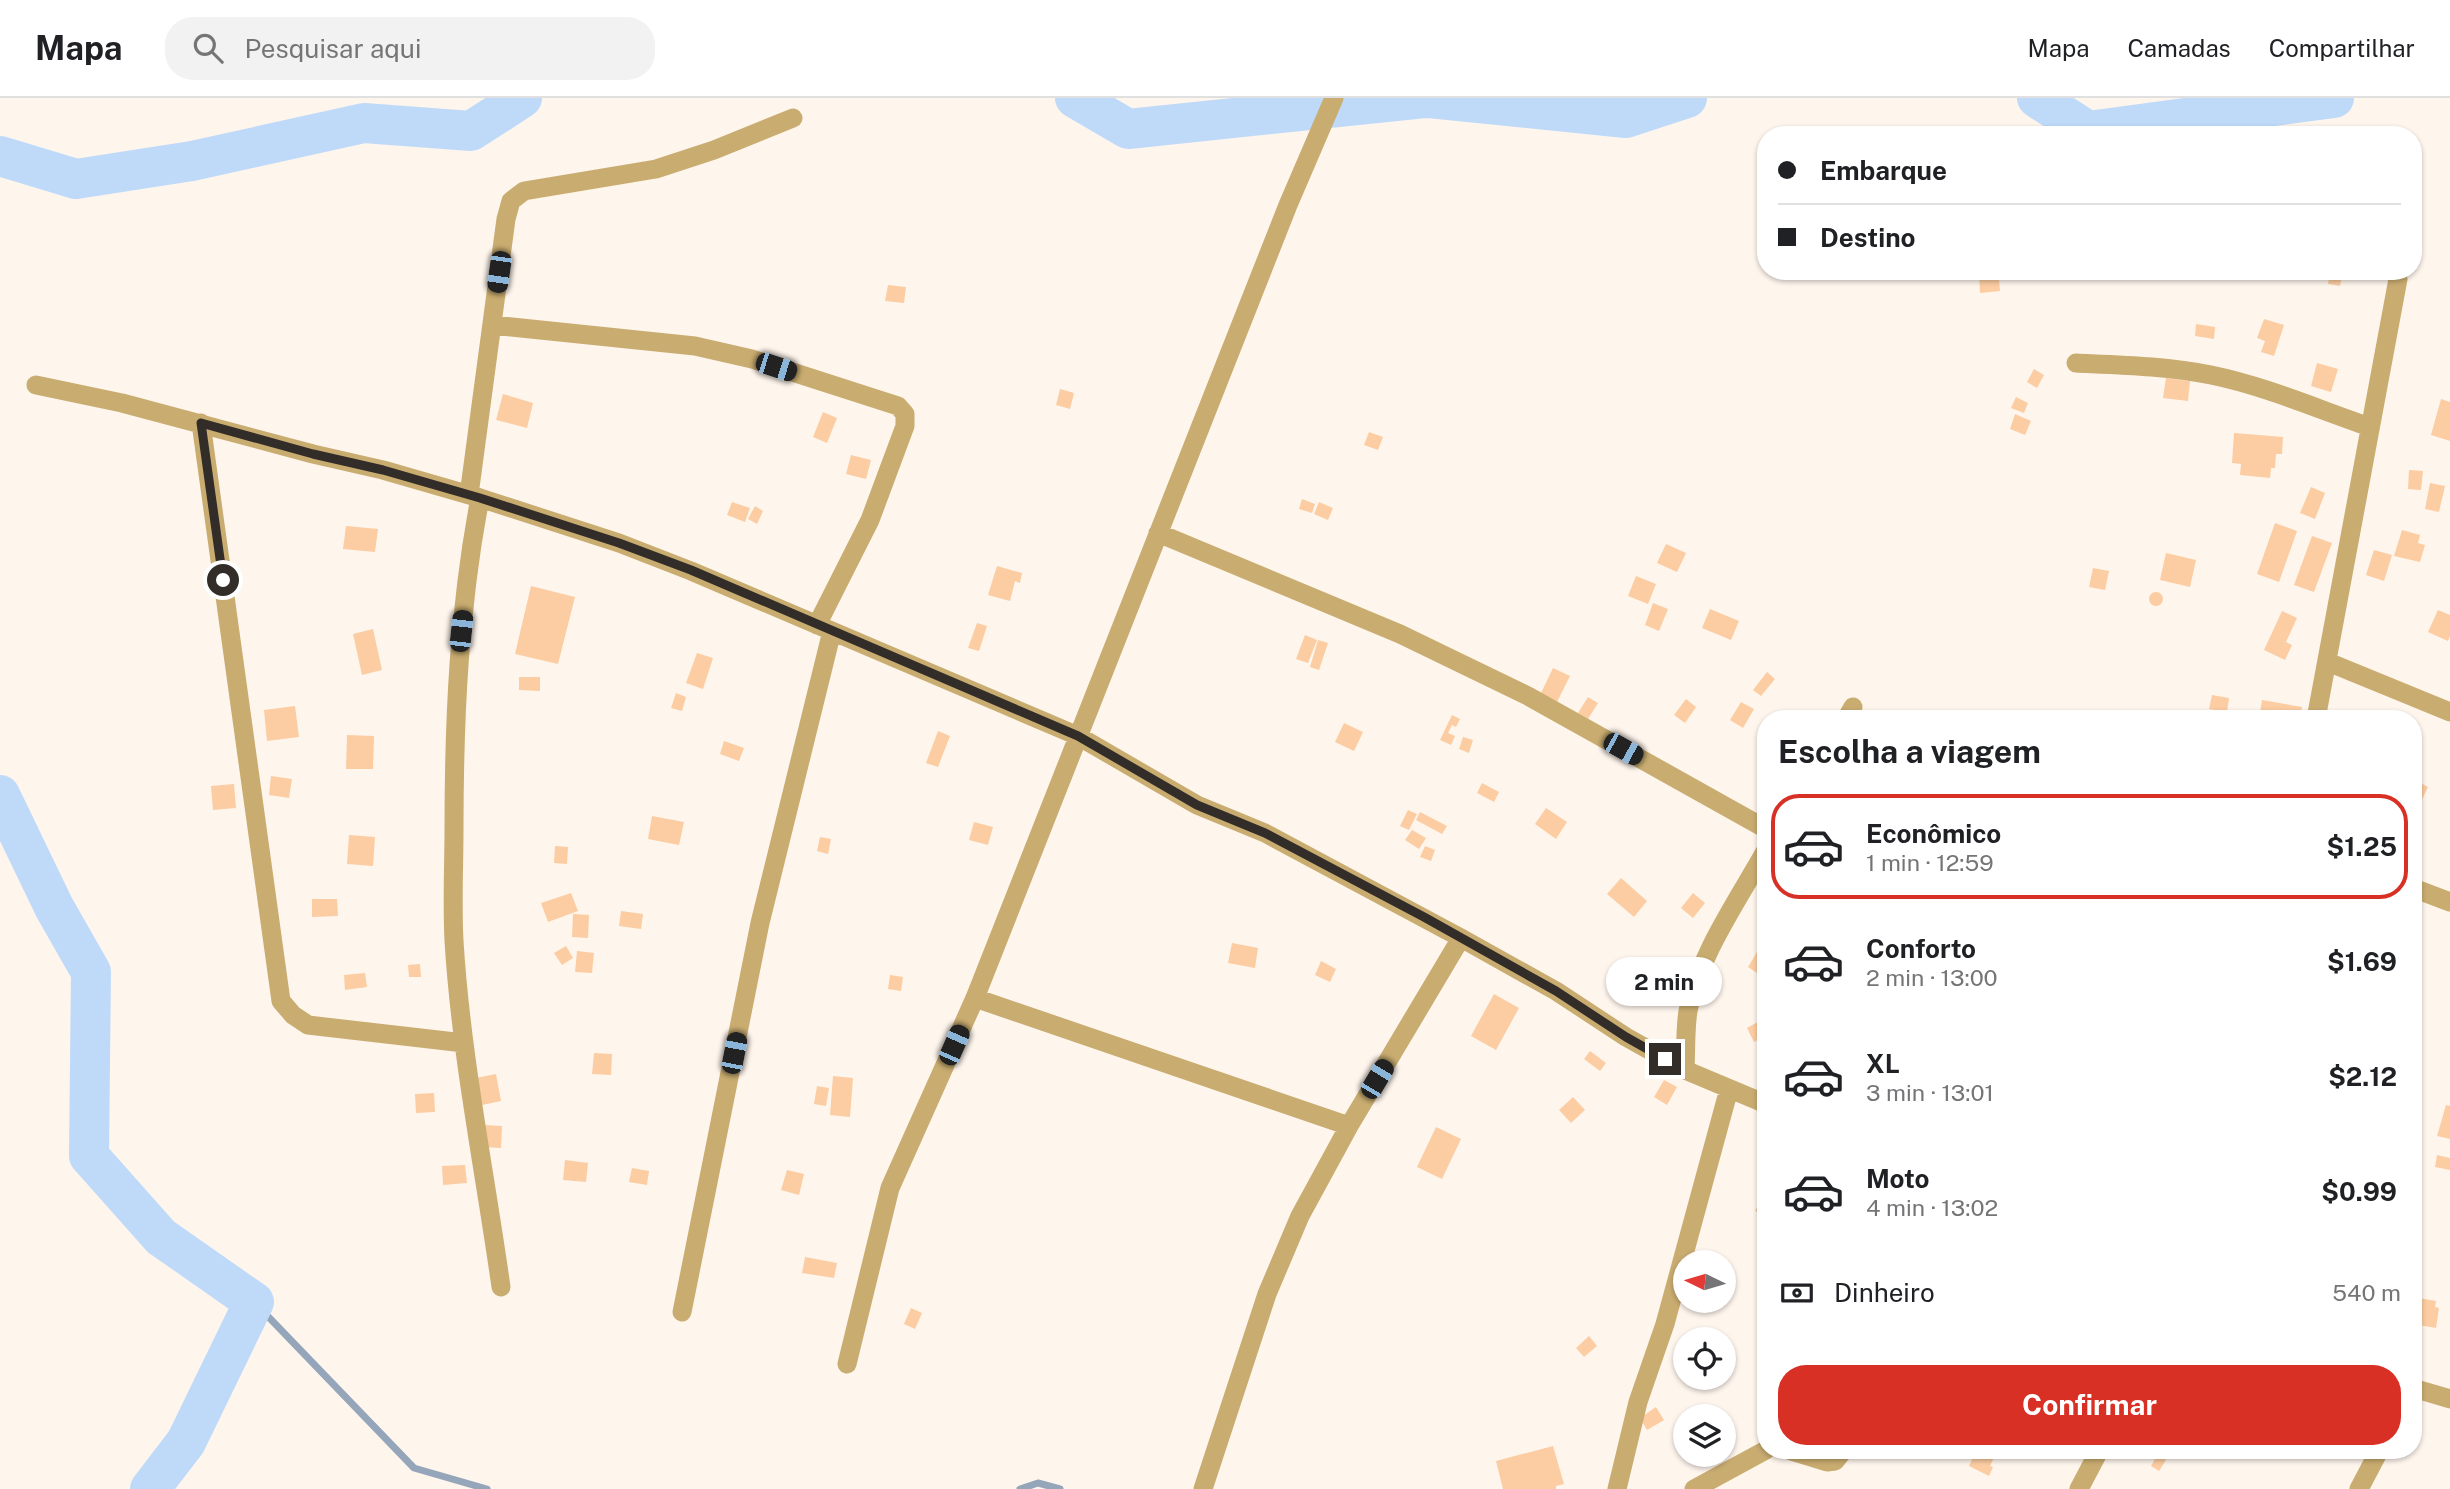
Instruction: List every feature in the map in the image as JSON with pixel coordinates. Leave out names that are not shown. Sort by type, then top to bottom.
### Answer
[{"type":"street","points":[[847,1364],[890,1188],[975,998],[1288,205],[1334,98]]},
{"type":"street","points":[[501,1287],[464,1043],[454,940],[454,776],[462,620],[492,325],[506,219],[511,201],[524,191],[656,169],[714,150],[793,118]]},
{"type":"street","points":[[2318,710],[2398,280]]},
{"type":"street","points":[[492,325],[695,346],[752,359],[898,406],[905,414],[905,426],[870,520],[825,628],[760,923],[682,1312]]},
{"type":"street","points":[[2076,363],[2160,368],[2210,375],[2251,385],[2370,427]]},
{"type":"street","points":[[36,385],[122,403],[383,470],[619,543],[691,570],[1078,736],[1197,805],[1265,833],[1461,938],[1556,991],[1626,1037],[1685,1070],[1757,1100]]},
{"type":"street","points":[[201,423],[281,1002],[293,1015],[308,1025],[464,1043]]},
{"type":"street","points":[[1158,533],[1400,634],[1528,696],[1757,824]]},
{"type":"street","points":[[2328,662],[2450,712]]},
{"type":"street","points":[[1685,1070],[1688,1013],[1694,989],[1705,960],[1757,866]]},
{"type":"street","points":[[2422,891],[2450,902]]},
{"type":"street","points":[[1203,1489],[1267,1294],[1300,1216],[1349,1126],[1461,938]]},
{"type":"street","points":[[975,998],[1349,1126]]},
{"type":"street","points":[[1617,1489],[1639,1402],[1665,1324],[1729,1089]]},
{"type":"street","points":[[2422,1391],[2450,1399]]},
{"type":"street","points":[[1694,1489],[1757,1455]]},
{"type":"street","points":[[1817,1459],[1827,1462],[1837,1459]]},
{"type":"street","points":[[2079,1489],[2095,1459]]},
{"type":"street","points":[[2359,1489],[2375,1459]]},
{"type":"building","points":[[1979,280],[1999,280],[2000,291],[1980,293]]},
{"type":"building","points":[[2329,280],[2341,280],[2340,286],[2328,284]]},
{"type":"building","points":[[888,285],[906,287],[904,303],[885,301]]},
{"type":"building","points":[[2264,319],[2284,325],[2274,356],[2261,352],[2265,341],[2257,338]]},
{"type":"building","points":[[2196,324],[2215,327],[2214,339],[2195,336]]},
{"type":"building","points":[[2317,363],[2338,369],[2331,392],[2311,386]]},
{"type":"building","points":[[2034,369],[2044,375],[2037,388],[2027,382]]},
{"type":"building","points":[[2166,378],[2190,381],[2188,401],[2163,398]]},
{"type":"building","points":[[1060,389],[1074,393],[1070,409],[1056,405]]},
{"type":"building","points":[[503,394],[533,403],[527,428],[496,420]]},
{"type":"building","points":[[2016,397],[2028,403],[2024,413],[2011,408]]},
{"type":"building","points":[[2441,399],[2450,402],[2450,441],[2431,435]]},
{"type":"building","points":[[823,412],[837,418],[827,443],[813,437]]},
{"type":"building","points":[[2015,414],[2031,421],[2025,435],[2010,429]]},
{"type":"building","points":[[1369,432],[1383,437],[1378,450],[1364,445]]},
{"type":"building","points":[[2234,433],[2283,437],[2282,454],[2276,454],[2275,468],[2271,468],[2270,478],[2240,475],[2241,464],[2232,463]]},
{"type":"building","points":[[851,455],[871,460],[866,479],[846,474]]},
{"type":"building","points":[[2409,470],[2423,471],[2421,490],[2408,489]]},
{"type":"building","points":[[2430,483],[2445,486],[2439,512],[2425,509]]},
{"type":"building","points":[[2311,487],[2325,493],[2315,519],[2300,513]]},
{"type":"building","points":[[1302,499],[1315,504],[1312,513],[1299,509]]},
{"type":"building","points":[[732,502],[750,508],[745,522],[727,515]]},
{"type":"building","points":[[1319,502],[1333,508],[1328,520],[1314,514]]},
{"type":"building","points":[[755,506],[763,511],[757,524],[748,519]]},
{"type":"building","points":[[2275,523],[2297,531],[2279,582],[2257,574]]},
{"type":"building","points":[[346,526],[378,529],[375,552],[343,549]]},
{"type":"building","points":[[2402,530],[2420,535],[2418,543],[2425,545],[2420,562],[2394,556]]},
{"type":"building","points":[[2312,536],[2332,543],[2314,592],[2294,585]]},
{"type":"building","points":[[1666,544],[1686,553],[1677,572],[1657,563]]},
{"type":"building","points":[[2374,550],[2392,555],[2384,581],[2366,575]]},
{"type":"building","points":[[2166,553],[2196,560],[2190,587],[2160,580]]},
{"type":"building","points":[[997,566],[1022,573],[1020,583],[1015,581],[1010,601],[988,595]]},
{"type":"building","points":[[2093,568],[2109,571],[2105,590],[2089,587]]},
{"type":"building","points":[[1636,576],[1656,584],[1648,604],[1628,596]]},
{"type":"building","points":[[531,586],[575,597],[558,664],[515,654]]},
{"type":"building","points":[[2156,592],[2161,594],[2161,604],[2156,606],[2151,604],[2149,599],[2151,594]]},
{"type":"building","points":[[1653,603],[1668,609],[1659,631],[1645,625]]},
{"type":"building","points":[[1710,609],[1739,621],[1731,640],[1702,628]]},
{"type":"building","points":[[2438,610],[2450,615],[2448,641],[2428,632]]},
{"type":"building","points":[[2282,611],[2297,618],[2286,642],[2292,645],[2285,660],[2264,650]]},
{"type":"building","points":[[977,623],[987,626],[979,651],[968,648]]},
{"type":"building","points":[[373,629],[382,670],[362,675],[353,634]]},
{"type":"building","points":[[1305,635],[1317,640],[1308,663],[1296,659]]},
{"type":"building","points":[[1318,640],[1328,643],[1319,670],[1310,667]]},
{"type":"building","points":[[697,653],[713,658],[703,689],[686,683]]},
{"type":"building","points":[[1553,668],[1570,676],[1557,702],[1541,693]]},
{"type":"building","points":[[1767,672],[1775,679],[1761,696],[1753,690]]},
{"type":"building","points":[[519,677],[540,677],[540,691],[519,690]]},
{"type":"building","points":[[676,693],[686,697],[682,711],[671,708]]},
{"type":"building","points":[[2212,695],[2229,698],[2227,710],[2209,709]]},
{"type":"building","points":[[1588,697],[1598,703],[1588,719],[1578,713]]},
{"type":"building","points":[[1686,699],[1696,707],[1685,723],[1674,715]]},
{"type":"building","points":[[2262,700],[2302,707],[2302,710],[2260,710]]},
{"type":"building","points":[[1741,702],[1754,709],[1743,728],[1730,720]]},
{"type":"building","points":[[295,706],[299,737],[267,741],[264,710]]},
{"type":"building","points":[[1452,715],[1460,719],[1456,727],[1452,725],[1448,733],[1455,736],[1451,745],[1440,740]]},
{"type":"building","points":[[1344,723],[1363,732],[1354,751],[1335,742]]},
{"type":"building","points":[[938,731],[950,736],[938,767],[926,763]]},
{"type":"building","points":[[347,735],[374,736],[373,769],[346,769]]},
{"type":"building","points":[[1463,737],[1473,740],[1469,753],[1459,749]]},
{"type":"building","points":[[724,741],[744,748],[739,761],[720,754]]},
{"type":"building","points":[[271,776],[292,779],[289,798],[269,795]]},
{"type":"building","points":[[1482,783],[1499,792],[1494,802],[1477,793]]},
{"type":"building","points":[[234,784],[236,808],[213,810],[211,786]]},
{"type":"building","points":[[2422,784],[2428,787],[2422,800]]},
{"type":"building","points":[[1546,808],[1567,822],[1556,839],[1535,824]]},
{"type":"building","points":[[1408,810],[1417,814],[1409,830],[1400,826]]},
{"type":"building","points":[[1420,812],[1447,826],[1442,834],[1416,820]]},
{"type":"building","points":[[652,816],[684,822],[679,845],[648,839]]},
{"type":"building","points":[[974,822],[993,827],[988,845],[969,840]]},
{"type":"building","points":[[1412,830],[1426,838],[1419,849],[1405,840]]},
{"type":"building","points":[[349,835],[375,837],[373,866],[347,864]]},
{"type":"building","points":[[820,837],[831,839],[828,854],[817,851]]},
{"type":"building","points":[[555,846],[568,847],[567,864],[554,863]]},
{"type":"building","points":[[1425,846],[1435,850],[1431,861],[1420,857]]},
{"type":"building","points":[[1621,878],[1647,901],[1634,917],[1607,894]]},
{"type":"building","points":[[571,893],[578,911],[548,922],[541,903]]},
{"type":"building","points":[[1693,893],[1705,903],[1693,918],[1681,908]]},
{"type":"building","points":[[312,899],[337,899],[338,916],[312,917]]},
{"type":"building","points":[[621,911],[643,914],[641,929],[619,926]]},
{"type":"building","points":[[573,914],[589,915],[588,938],[572,937]]},
{"type":"building","points":[[1232,943],[1258,948],[1255,968],[1228,963]]},
{"type":"building","points":[[566,946],[573,958],[562,965],[554,953]]},
{"type":"building","points":[[577,951],[594,953],[592,973],[575,972]]},
{"type":"building","points":[[1757,952],[1757,973],[1748,967]]},
{"type":"building","points":[[1321,961],[1336,969],[1330,982],[1315,975]]},
{"type":"building","points":[[420,964],[421,977],[409,977],[408,965]]},
{"type":"building","points":[[365,973],[367,987],[345,990],[344,975]]},
{"type":"building","points":[[890,975],[903,977],[901,991],[888,989]]},
{"type":"building","points":[[1494,994],[1519,1008],[1496,1050],[1471,1036]]},
{"type":"building","points":[[1757,1022],[1757,1040],[1754,1042],[1747,1028]]},
{"type":"building","points":[[1590,1051],[1606,1063],[1600,1071],[1584,1059]]},
{"type":"building","points":[[594,1053],[612,1054],[611,1075],[592,1074]]},
{"type":"building","points":[[496,1074],[501,1101],[482,1105],[476,1078]]},
{"type":"building","points":[[833,1076],[853,1078],[850,1117],[830,1115]]},
{"type":"building","points":[[1664,1080],[1677,1087],[1667,1105],[1654,1097]]},
{"type":"building","points":[[817,1086],[829,1088],[826,1106],[814,1104]]},
{"type":"building","points":[[434,1093],[435,1112],[416,1113],[415,1094]]},
{"type":"building","points":[[1573,1097],[1585,1110],[1571,1123],[1559,1110]]},
{"type":"building","points":[[2446,1105],[2450,1106],[2450,1139],[2437,1136]]},
{"type":"building","points":[[484,1125],[502,1126],[501,1148],[483,1147]]},
{"type":"building","points":[[1436,1127],[1461,1139],[1442,1179],[1417,1167]]},
{"type":"building","points":[[2437,1155],[2450,1158],[2450,1170],[2435,1167]]},
{"type":"building","points":[[565,1160],[588,1163],[586,1182],[563,1180]]},
{"type":"building","points":[[465,1165],[467,1183],[443,1185],[442,1166]]},
{"type":"building","points":[[632,1168],[649,1171],[647,1185],[629,1182]]},
{"type":"building","points":[[787,1170],[804,1174],[799,1195],[781,1190]]},
{"type":"building","points":[[805,1257],[837,1263],[834,1278],[802,1273]]},
{"type":"building","points":[[2422,1299],[2436,1301],[2435,1307],[2439,1308],[2436,1328],[2422,1326]]},
{"type":"building","points":[[911,1308],[922,1313],[915,1329],[904,1324]]},
{"type":"building","points":[[1589,1336],[1597,1346],[1584,1357],[1576,1348]]},
{"type":"building","points":[[1656,1407],[1664,1420],[1647,1430],[1640,1418]]},
{"type":"building","points":[[1553,1446],[1564,1484],[1556,1486],[1556,1489],[1503,1489],[1496,1461]]},
{"type":"building","points":[[1972,1459],[1993,1459],[1989,1476],[1969,1466]]},
{"type":"building","points":[[2155,1459],[2166,1460],[2159,1471],[2151,1466]]},
{"type":"waterway","points":[[0,156],[76,179],[192,161],[364,123],[471,131],[522,98]]},
{"type":"waterway","points":[[1075,98],[1128,129],[1425,98]]},
{"type":"waterway","points":[[1429,98],[1626,118],[1687,98]]},
{"type":"waterway","points":[[2037,98],[2080,126]]},
{"type":"waterway","points":[[2125,126],[2334,98]]},
{"type":"waterway","points":[[0,795],[54,907],[91,972],[89,1156],[161,1237],[254,1302],[186,1442],[150,1489]]},
{"type":"waterway","points":[[254,1302],[414,1468],[487,1489]]},
{"type":"waterway","points":[[1020,1489],[1038,1483],[1060,1489]]},
{"type":"route","points":[[223,580],[201,423],[383,470],[619,543],[691,570],[1078,736],[1197,805],[1265,833],[1424,917],[1556,991],[1665,1059]]}]
